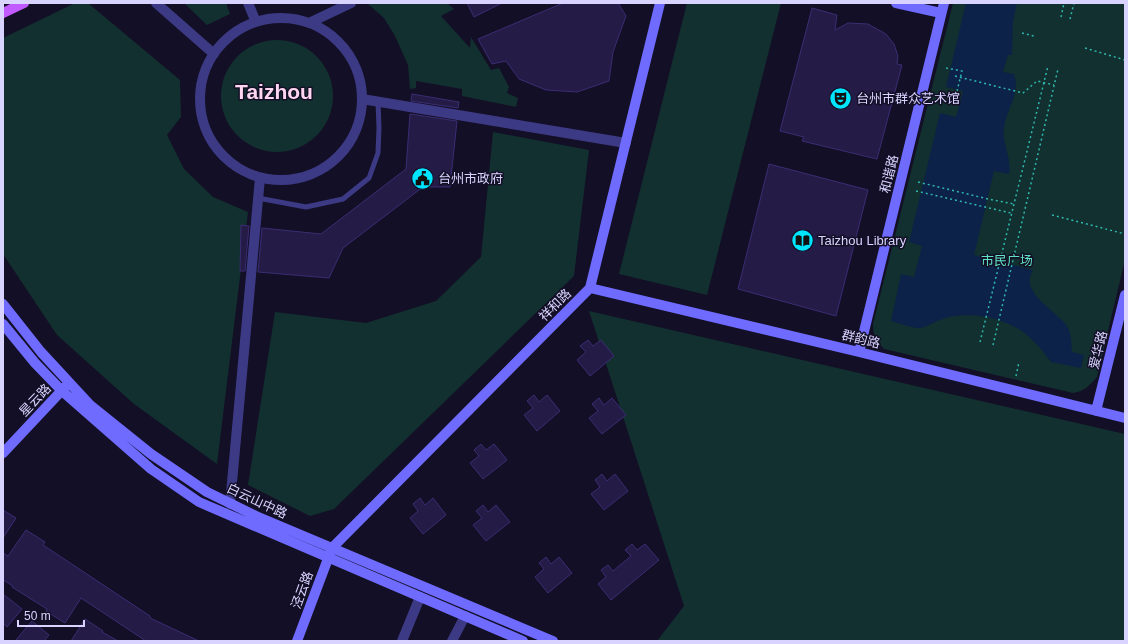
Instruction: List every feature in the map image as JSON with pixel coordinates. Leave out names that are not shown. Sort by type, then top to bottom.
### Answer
[{"type":"main road","points":[[3,13],[24,3]]},
{"type":"street","points":[[156,3],[214,54]]},
{"type":"street","points":[[248,3],[256,22]]},
{"type":"street","points":[[309,23],[351,3]]},
{"type":"street","name":"祥和路","points":[[330,553],[590,288],[660,3]]},
{"type":"street","points":[[896,3],[942,13]]},
{"type":"street","name":"和谐路","points":[[859,352],[944,3]]},
{"type":"street","points":[[282,18],[309,23],[322,29],[343,47],[357,72],[361,85],[362,99],[361,114],[356,128],[350,141],[341,153],[330,164],[318,172],[296,178],[274,180],[260,178],[245,172],[232,164],[221,154],[211,142],[205,128],[201,113],[200,97],[206,67],[222,43],[232,35],[256,22],[282,18]]},
{"type":"street","points":[[362,99],[626,143]]},
{"type":"street","points":[[230,504],[260,178]]},
{"type":"street","name":"群韵路","points":[[590,288],[859,352],[1125,418]]},
{"type":"street","name":"爱华路","points":[[1096,411],[1125,295]]},
{"type":"street","name":"白云山中路","points":[[3,304],[41,352],[90,405],[151,454],[207,492],[420,597],[522,641]]},
{"type":"street","name":"白云山中路","points":[[3,324],[35,363],[62,391],[152,469],[199,502],[553,641]]},
{"type":"street","name":"星云路","points":[[3,453],[70,383]]},
{"type":"street","name":"泾云路","points":[[297,641],[330,553]]},
{"type":"street","points":[[402,641],[420,597]]},
{"type":"street","points":[[452,641],[465,616]]},
{"type":"lane","points":[[258,198],[306,207],[343,199],[369,178],[378,153],[378,101]]},
{"type":"path","points":[[1061,16],[1064,3]]},
{"type":"path","points":[[1070,18],[1074,3]]},
{"type":"path","points":[[1022,33],[1034,36]]},
{"type":"path","points":[[1085,48],[1125,60]]},
{"type":"path","points":[[980,342],[1048,66]]},
{"type":"path","points":[[947,68],[962,71],[957,92]]},
{"type":"path","points":[[993,345],[1058,69]]},
{"type":"path","points":[[955,76],[1022,93],[1037,81],[1054,85]]},
{"type":"path","points":[[919,182],[1014,204]]},
{"type":"path","points":[[916,191],[1011,213]]},
{"type":"path","points":[[1052,215],[1125,234]]},
{"type":"path","points":[[1016,376],[1019,362]]},
{"type":"green space","points":[[75,3],[88,3],[180,80],[181,117],[167,135],[184,169],[213,197],[248,212],[217,464],[134,404],[57,335],[3,254],[3,38]]},
{"type":"green space","points":[[184,3],[226,3],[230,14],[207,25]]},
{"type":"green space","points":[[447,3],[454,9],[441,16],[470,48],[471,37],[491,70],[499,68],[509,87],[507,93],[518,98],[516,107],[462,96],[462,89],[416,81],[416,88],[410,89],[408,65],[395,36],[384,18],[368,4]]},
{"type":"green space","points":[[687,3],[781,3],[707,295],[619,274]]},
{"type":"green space","name":"市民广场","points":[[953,3],[1125,3],[1125,260],[1097,377],[1086,388],[1077,392],[1073,393],[884,349],[874,335],[873,324]]},
{"type":"green space","points":[[277,40],[298,44],[317,56],[329,75],[333,96],[329,117],[317,136],[298,148],[277,152],[256,148],[237,136],[225,117],[221,96],[225,75],[237,56],[256,44]]},
{"type":"green space","points":[[493,132],[589,150],[574,276],[334,509],[310,516],[248,485],[275,312],[366,323],[436,301],[481,257]]},
{"type":"green space","points":[[589,311],[1125,434],[1125,641],[657,641],[684,606]]},
{"type":"water","points":[[966,3],[1017,3],[1013,21],[1012,55],[1008,55],[1003,72],[1014,74],[1016,81],[1016,88],[1004,128],[1004,140],[1010,168],[1009,174],[994,171],[974,255],[1033,270],[1030,279],[1031,287],[1042,302],[1068,328],[1071,337],[1072,352],[1084,355],[1081,368],[1051,362],[1038,346],[1023,332],[1007,323],[988,317],[969,315],[950,317],[921,328],[911,327],[891,321],[901,274],[914,277],[922,246],[909,242],[940,113],[956,117],[963,91],[946,87]]},
{"type":"building","points":[[467,3],[502,3],[474,17]]},
{"type":"building","points":[[563,3],[618,3],[626,16],[613,52],[609,81],[577,92],[546,90],[519,79],[506,61],[492,64],[478,39]]},
{"type":"building","name":"台州市群众艺术馆","points":[[812,8],[837,15],[835,30],[848,23],[868,24],[886,34],[894,44],[898,56],[897,64],[902,65],[877,159],[802,141],[804,137],[780,131]]},
{"type":"building","points":[[412,94],[459,102],[458,108],[411,101]]},
{"type":"building","name":"台州市政府","points":[[410,114],[457,121],[450,187],[423,187],[343,248],[329,278],[258,272],[262,228],[321,234],[406,169]]},
{"type":"building","name":"Taizhou Library","points":[[769,164],[868,190],[836,316],[738,289]]},
{"type":"building","points":[[241,225],[249,226],[245,271],[240,271]]},
{"type":"building","points":[[588,340],[593,346],[601,340],[614,356],[590,376],[577,360],[586,352],[580,346]]},
{"type":"building","points":[[534,395],[539,402],[547,395],[560,411],[537,431],[524,415],[533,408],[527,401]]},
{"type":"building","points":[[599,398],[604,405],[612,398],[626,415],[602,434],[589,418],[598,411],[592,404]]},
{"type":"building","points":[[481,444],[486,450],[494,444],[507,460],[483,479],[470,463],[479,456],[474,450]]},
{"type":"building","points":[[602,474],[607,481],[615,474],[628,491],[604,510],[591,494],[600,487],[595,480]]},
{"type":"building","points":[[420,498],[425,505],[433,498],[446,515],[423,534],[410,518],[418,511],[413,504]]},
{"type":"building","points":[[483,505],[488,512],[496,505],[510,522],[486,541],[473,525],[482,518],[476,511]]},
{"type":"building","points":[[3,510],[16,518],[3,538]]},
{"type":"building","points":[[26,530],[45,542],[43,545],[150,616],[150,618],[199,641],[146,641],[81,598],[65,623],[46,611],[47,609],[3,580],[3,553],[8,556]]},
{"type":"building","points":[[632,544],[637,550],[645,544],[659,560],[611,600],[598,584],[606,577],[601,570],[608,565],[613,571],[631,556],[625,550]]},
{"type":"building","points":[[546,557],[551,564],[559,557],[572,573],[548,593],[535,577],[544,569],[539,563]]},
{"type":"building","points":[[3,594],[22,609],[7,627],[3,623]]},
{"type":"building","points":[[85,619],[103,631],[102,632],[118,641],[71,641]]},
{"type":"building","points":[[32,621],[49,635],[44,641],[15,641]]},
{"type":"place","name":"台州市群众艺术馆","points":[[841,98]]},
{"type":"place","name":"台州市政府","points":[[422,178]]},
{"type":"place","name":"Taizhou Library","points":[[803,240]]},
{"type":"district","name":"Taizhou","points":[[274,91]]}]
